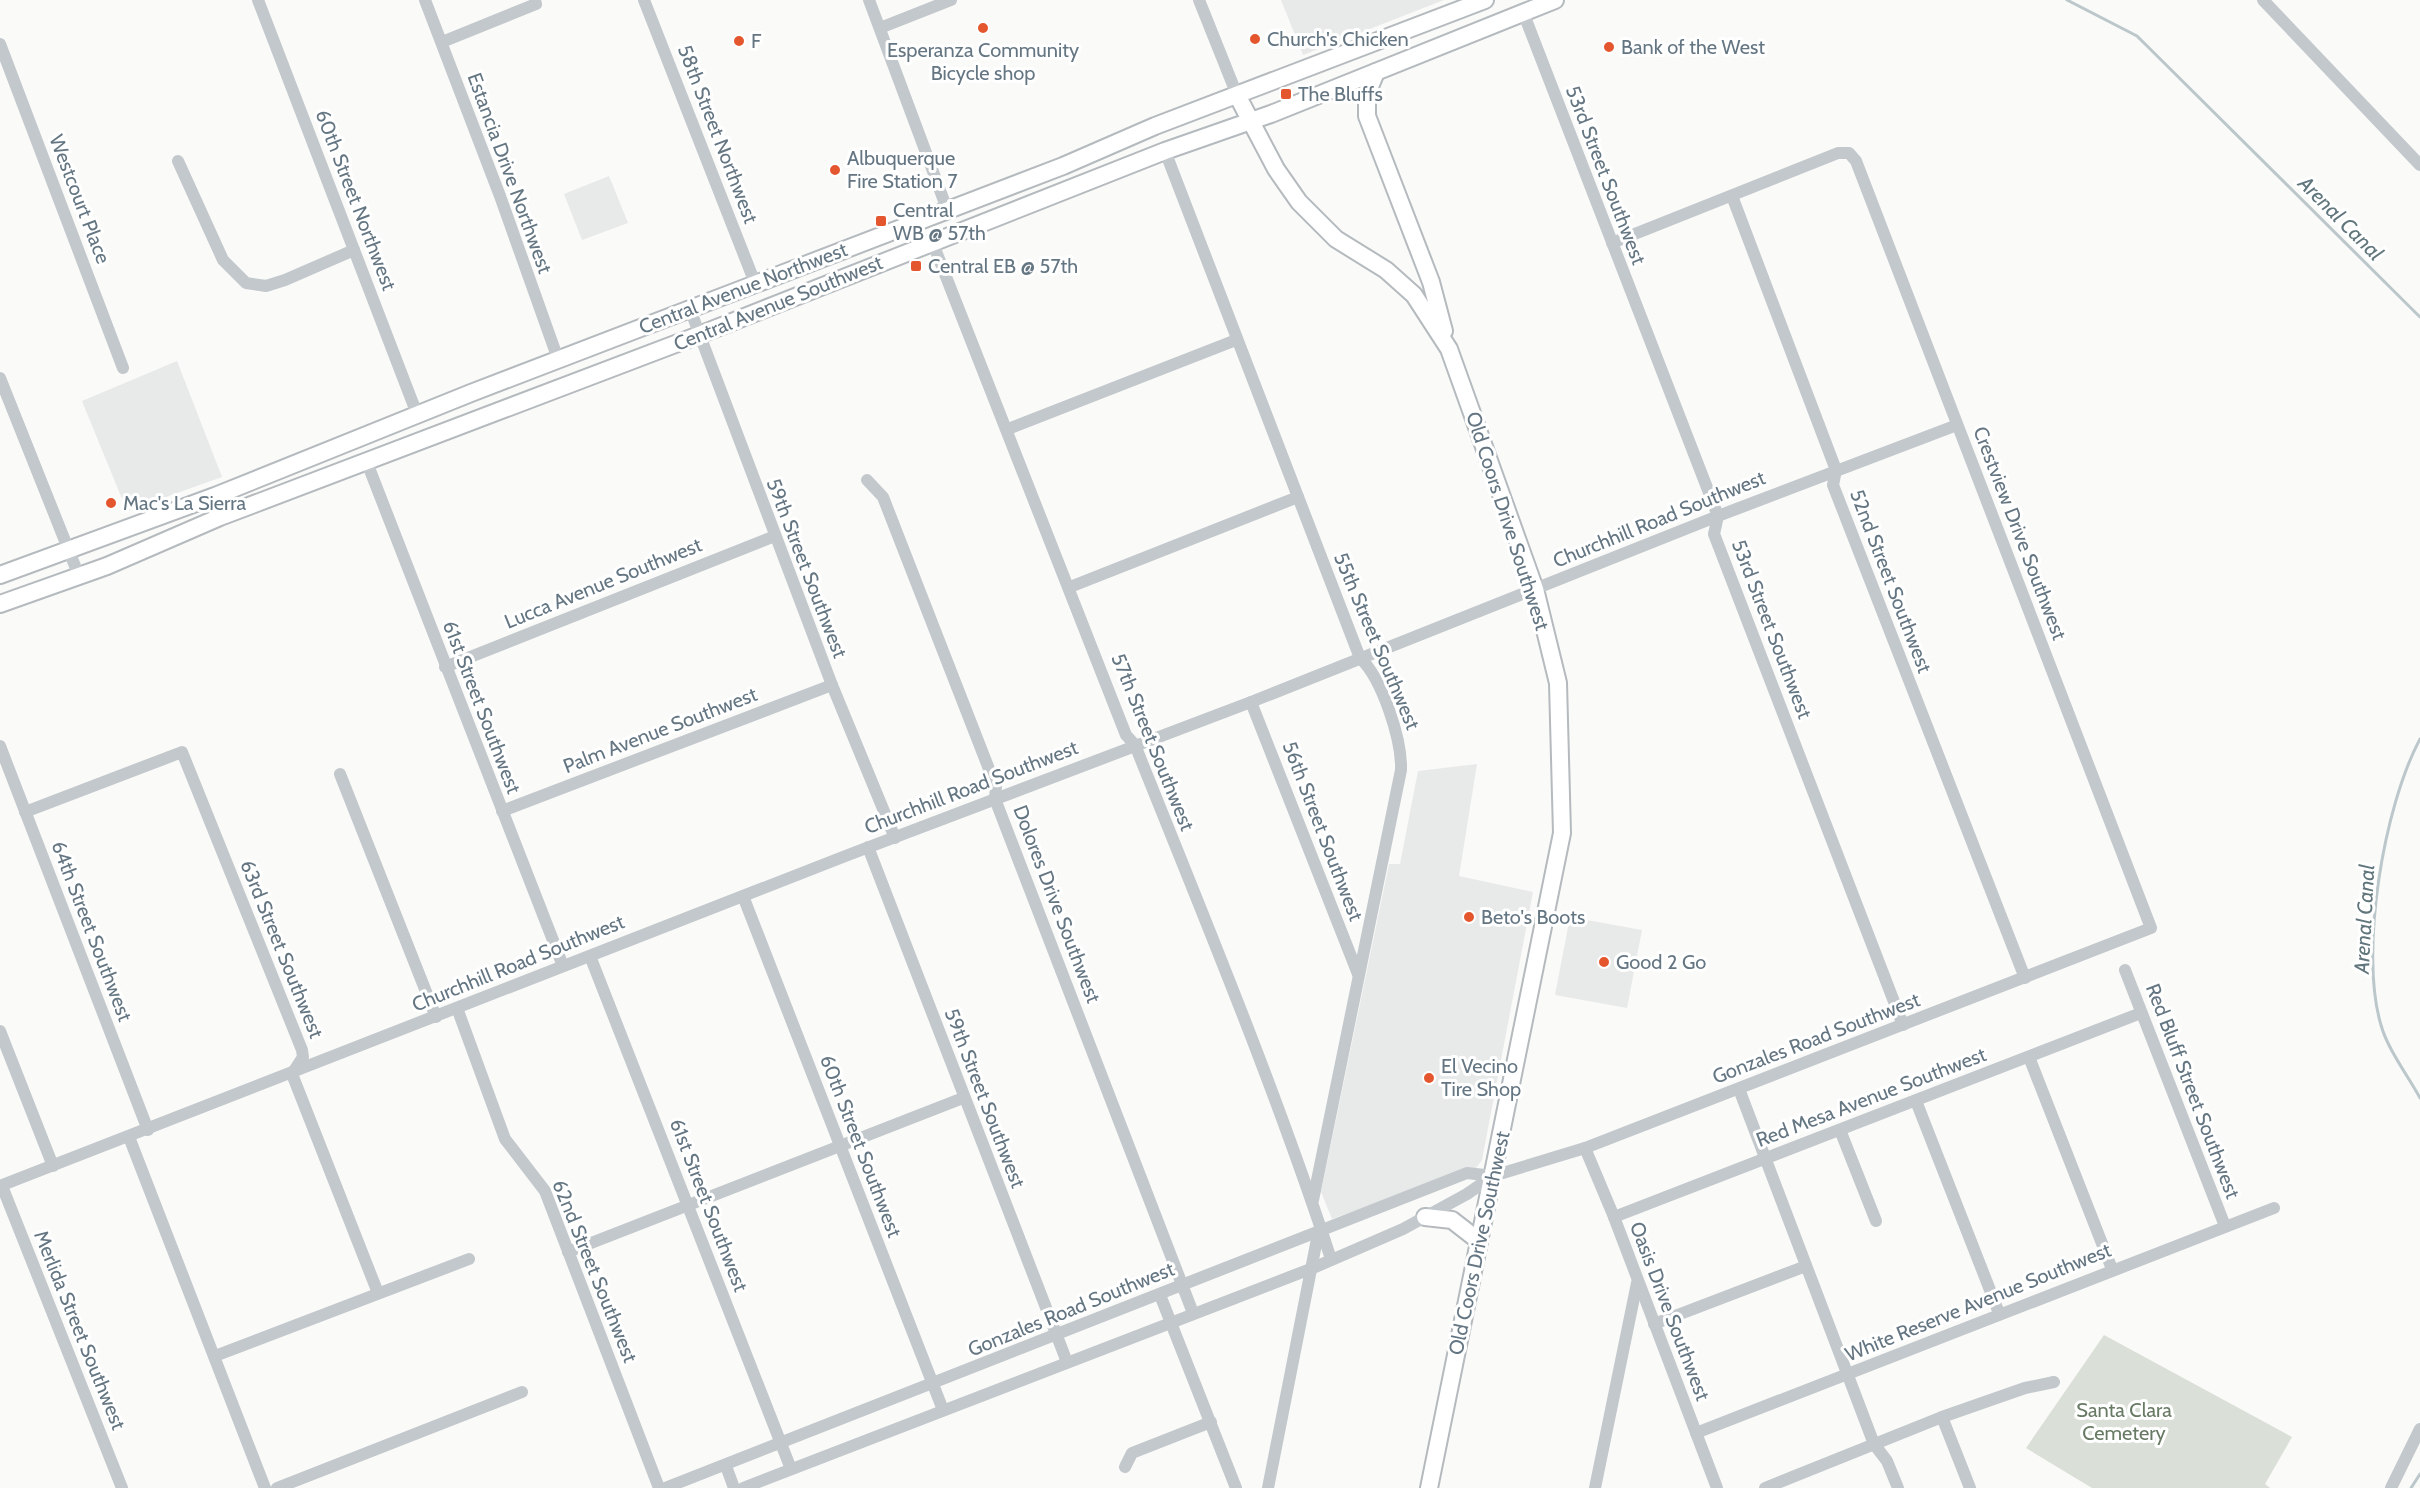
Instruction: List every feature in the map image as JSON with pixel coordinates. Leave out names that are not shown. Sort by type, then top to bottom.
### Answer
[{"type":"main road","name":"Central Avenue Northwest","points":[[0,575],[215,496],[417,414],[1063,166],[1155,126],[1485,0]]},
{"type":"main road","name":"Central Avenue Southwest","points":[[0,604],[79,576],[366,460],[699,335],[932,241],[1165,151],[1251,121],[1555,0]]},
{"type":"main road","points":[[1376,72],[1367,94],[1367,116],[1431,282],[1449,349]]},
{"type":"main road","name":"Old Coors Drive Southwest","points":[[1237,95],[1276,169],[1299,202],[1336,239],[1386,270],[1414,295],[1449,349],[1535,590],[1558,683],[1562,832],[1429,1488]]},
{"type":"main road","points":[[1425,1217],[1452,1220],[1479,1241]]},
{"type":"street","name":"60th Street Northwest","points":[[258,0],[417,414]]},
{"type":"street","name":"Estancia Drive Northwest","points":[[425,0],[500,196],[558,359]]},
{"type":"street","points":[[442,42],[536,4],[535,0]]},
{"type":"street","name":"58th Street Northwest","points":[[644,0],[756,283]]},
{"type":"street","points":[[869,0],[947,209]]},
{"type":"street","points":[[880,28],[951,0]]},
{"type":"street","points":[[1199,0],[1237,95]]},
{"type":"street","points":[[2263,0],[2420,165]]},
{"type":"street","name":"53rd Street Southwest","points":[[1523,12],[1718,516],[1714,534],[1903,1025]]},
{"type":"street","name":"Westcourt Place","points":[[0,44],[123,368]]},
{"type":"street","name":"55th Street Southwest","points":[[1165,151],[1359,658],[1371,668],[1398,738],[1402,756],[1313,1200]]},
{"type":"street","name":"Crestview Drive Southwest","points":[[1732,196],[1838,153],[1849,153],[1856,161],[2151,928]]},
{"type":"street","points":[[178,160],[223,260],[246,283],[267,286],[354,250]]},
{"type":"street","points":[[1612,243],[1732,196]]},
{"type":"street","name":"52nd Street Southwest","points":[[1732,196],[1836,470],[1833,485],[2025,978]]},
{"type":"street","name":"57th Street Southwest","points":[[932,241],[1008,429],[1126,735],[1135,745],[1313,1200],[1320,1233],[1332,1259]]},
{"type":"street","name":"59th Street Southwest","points":[[690,309],[832,685],[895,838]]},
{"type":"street","points":[[1008,429],[1236,340]]},
{"type":"street","points":[[0,378],[79,576]]},
{"type":"street","name":"Churchhill Road Southwest","points":[[1,1186],[868,847],[1251,702],[1718,516],[1957,424]]},
{"type":"street","name":"61st Street Southwest","points":[[366,460],[445,667],[564,966]]},
{"type":"street","name":"Dolores Drive Southwest","points":[[867,480],[883,497],[996,787],[995,799],[1193,1313]]},
{"type":"street","points":[[1070,587],[1298,497]]},
{"type":"street","name":"Lucca Avenue Southwest","points":[[445,667],[775,536]]},
{"type":"street","name":"Palm Avenue Southwest","points":[[502,811],[832,685]]},
{"type":"street","name":"56th Street Southwest","points":[[1251,702],[1358,975]]},
{"type":"street","name":"64th Street Southwest","points":[[0,746],[148,1130]]},
{"type":"street","name":"63rd Street Southwest","points":[[25,812],[182,752],[302,1050],[303,1057],[292,1074]]},
{"type":"street","points":[[340,774],[389,903],[436,1017]]},
{"type":"street","name":"59th Street Southwest","points":[[868,847],[963,1098],[1067,1362]]},
{"type":"street","name":"60th Street Southwest","points":[[743,896],[943,1410]]},
{"type":"street","name":"Gonzales Road Southwest","points":[[743,1488],[1313,1268],[1425,1217],[1467,1194],[1493,1176],[1585,1148],[2151,928]]},
{"type":"street","name":"61st Street Southwest","points":[[590,956],[791,1469]]},
{"type":"street","name":"Red Bluff Street Southwest","points":[[2125,970],[2225,1226]]},
{"type":"street","name":"62nd Street Southwest","points":[[457,1008],[505,1139],[545,1191],[659,1488]]},
{"type":"street","name":"Red Mesa Avenue Southwest","points":[[1614,1217],[2141,1013]]},
{"type":"street","points":[[0,1031],[53,1166]]},
{"type":"street","points":[[2029,1057],[2112,1269]]},
{"type":"street","points":[[292,1074],[378,1293]]},
{"type":"street","points":[[1739,1089],[1874,1444],[1887,1461],[1898,1488]]},
{"type":"street","points":[[568,1252],[963,1098]]},
{"type":"street","points":[[1916,1101],[1999,1313]]},
{"type":"street","points":[[1840,1130],[1876,1221]]},
{"type":"street","points":[[129,1137],[216,1356],[265,1488]]},
{"type":"street","name":"Oasis Drive Southwest","points":[[1585,1148],[1614,1217],[1717,1488]]},
{"type":"street","name":"Gonzales Road Southwest","points":[[665,1488],[1320,1233],[1467,1173],[1493,1176]]},
{"type":"street","name":"Merlida Street Southwest","points":[[1,1186],[122,1488]]},
{"type":"street","name":"White Reserve Avenue Southwest","points":[[1696,1433],[2112,1269],[2274,1208]]},
{"type":"street","points":[[1268,1488],[1320,1233]]},
{"type":"street","points":[[216,1356],[469,1259]]},
{"type":"street","points":[[1653,1324],[1806,1266]]},
{"type":"street","points":[[1596,1488],[1637,1282]]},
{"type":"street","points":[[1160,1295],[1236,1488]]},
{"type":"street","points":[[1764,1488],[1942,1417],[2025,1388],[2054,1382]]},
{"type":"street","points":[[277,1488],[522,1392]]},
{"type":"street","points":[[1942,1417],[1970,1488]]},
{"type":"street","points":[[1125,1467],[1132,1453],[1211,1422]]},
{"type":"street","points":[[2391,1488],[2420,1429]]},
{"type":"street","points":[[726,1466],[734,1488]]},
{"type":"shaded area","points":[[1281,0],[1444,0],[1303,55]]},
{"type":"shaded area","points":[[609,176],[628,223],[582,240],[564,194]]},
{"type":"shaded area","points":[[177,361],[222,477],[127,511],[82,401]]},
{"type":"shaded area","points":[[1477,764],[1459,876],[1533,892],[1482,1160],[1476,1168],[1332,1219],[1321,1192],[1389,864],[1400,864],[1418,771]]},
{"type":"shaded area","points":[[1570,917],[1642,930],[1627,1008],[1555,995]]},
{"type":"green space","name":"Santa Clara Cemetery","points":[[2104,1335],[2292,1437],[2265,1484],[2270,1488],[2092,1488],[2026,1448]]},
{"type":"waterway","name":"Arenal Canal","points":[[2067,0],[2137,36],[2420,317]]},
{"type":"waterway","name":"Arenal Canal","points":[[2420,739],[2407,768],[2386,840],[2374,920],[2373,959],[2375,994],[2384,1034],[2420,1098]]},
{"type":"waterway","name":"Arenal Canal","points":[[2411,1488],[2420,1474]]},
{"type":"place","name":"Esperanza Community Bicycle shop","points":[[983,28]]},
{"type":"place","name":"Church's Chicken","points":[[1255,39]]},
{"type":"place","name":"F","points":[[739,41]]},
{"type":"place","name":"Bank of the West","points":[[1609,47]]},
{"type":"place","name":"The Bluffs","points":[[1286,94]]},
{"type":"place","name":"Albuquerque Fire Station 7","points":[[835,170]]},
{"type":"place","name":"Central WB @ 57th","points":[[881,221]]},
{"type":"place","name":"Central EB @ 57th","points":[[916,266]]},
{"type":"place","name":"Mac's La Sierra","points":[[111,503]]},
{"type":"place","name":"Beto's Boots","points":[[1469,917]]},
{"type":"place","name":"Good 2 Go","points":[[1604,962]]},
{"type":"place","name":"El Vecino Tire Shop","points":[[1429,1078]]}]
